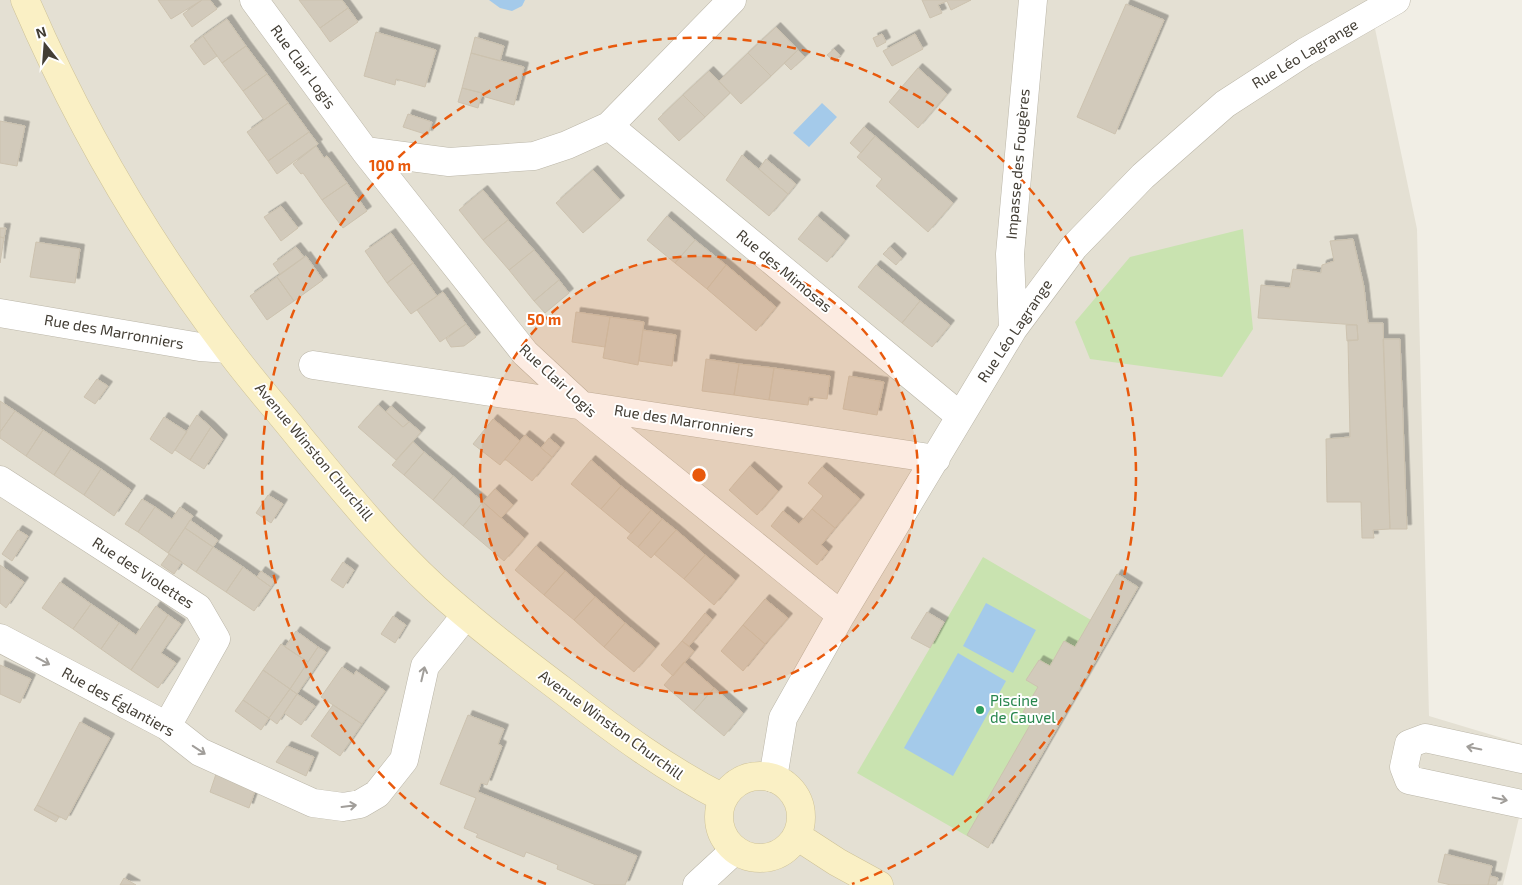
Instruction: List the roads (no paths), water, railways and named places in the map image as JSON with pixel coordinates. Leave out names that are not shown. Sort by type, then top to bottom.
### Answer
[{"type":"main road","name":"Avenue Winston Churchill","points":[[25,0],[88,131],[130,205],[176,276],[228,349],[355,504],[433,586],[466,615],[643,751],[691,782],[723,798]]},
{"type":"main road","points":[[750,777],[773,778],[792,791],[798,801],[801,818],[797,836],[781,853],[769,857],[752,857],[735,850],[721,832],[719,809],[723,798],[739,781],[750,777]]},
{"type":"main road","points":[[797,836],[837,862],[879,885]]},
{"type":"street","name":"Rue Clair Logis","points":[[254,0],[365,151],[525,353],[581,405],[840,615]]},
{"type":"street","points":[[365,151],[449,162],[534,156],[567,145],[609,126],[732,0]]},
{"type":"street","name":"Impasse des Fougères","points":[[1013,329],[1010,254],[1033,0]]},
{"type":"street","name":"Rue Léo Lagrange","points":[[773,778],[783,718],[840,615],[1013,329],[1074,247],[1143,176],[1225,104],[1305,52],[1396,0]]},
{"type":"street","name":"Rue des Mimosas","points":[[609,126],[960,416]]},
{"type":"street","name":"Rue des Marronniers","points":[[0,313],[200,347],[228,349]]},
{"type":"street","name":"Rue des Marronniers","points":[[313,365],[936,459]]},
{"type":"street","name":"Rue des Violettes","points":[[0,480],[198,608],[216,640],[167,726]]},
{"type":"street","name":"Rue des Églantiers","points":[[0,638],[167,726],[200,752],[313,803],[343,807],[360,804],[377,794],[404,760],[424,666],[466,615]]},
{"type":"street","points":[[1522,758],[1425,738],[1409,744],[1404,767],[1410,780],[1522,804]]},
{"type":"street","points":[[697,885],[735,850]]},
{"type":"water","points":[[489,0],[525,0],[522,6],[512,11],[500,8]]},
{"type":"water","points":[[822,103],[837,117],[809,147],[793,133]]},
{"type":"water","points":[[986,603],[1036,630],[1013,673],[963,646]]},
{"type":"water","points":[[958,653],[1006,681],[953,776],[904,748]]},
{"type":"place","name":"Piscine de Cauvel","points":[[980,710]]}]
